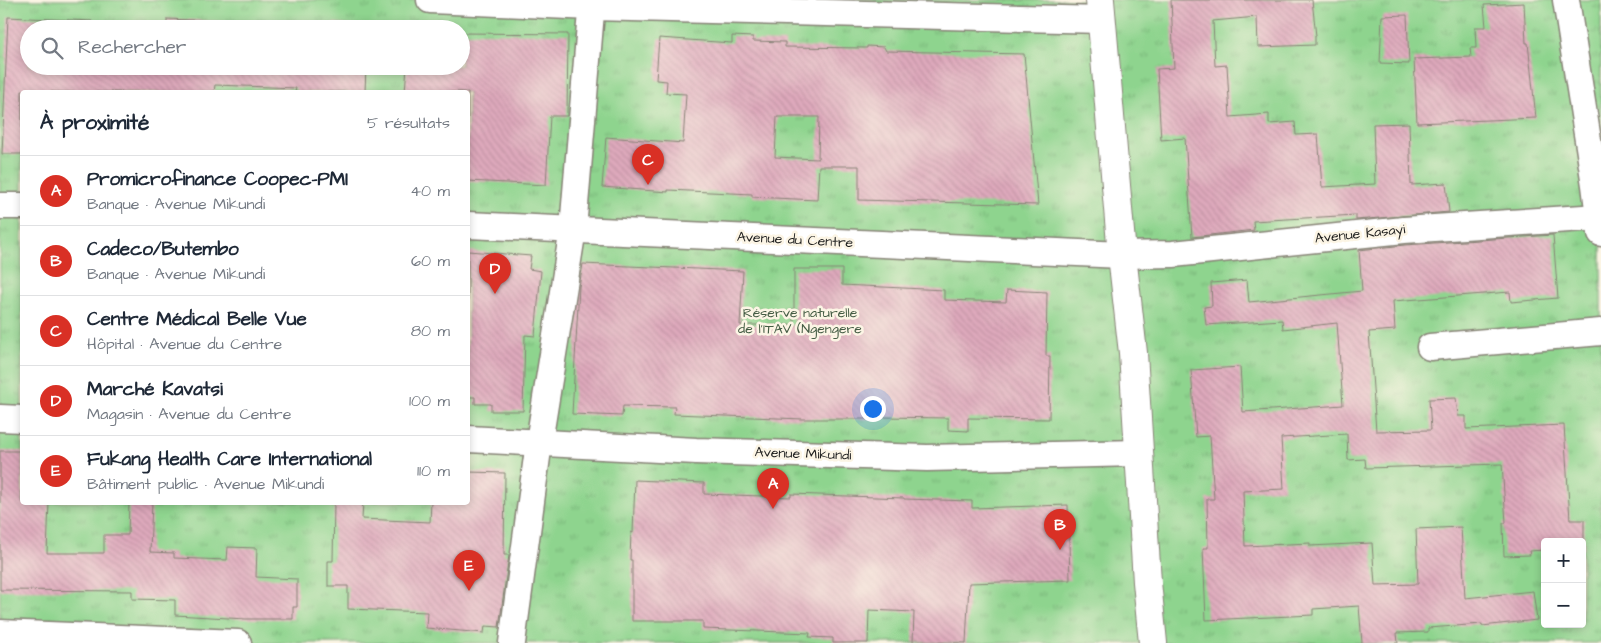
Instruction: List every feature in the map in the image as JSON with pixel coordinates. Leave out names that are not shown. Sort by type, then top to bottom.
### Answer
[{"type":"highway","points":[[1101,10],[1122,256],[1133,353],[1138,453],[1152,643]]},
{"type":"street","points":[[430,0],[592,4],[1101,10]]},
{"type":"street","points":[[1566,0],[1598,185],[1600,225]]},
{"type":"street","points":[[512,643],[538,442],[573,229],[592,4]]},
{"type":"street","points":[[0,206],[20,206]]},
{"type":"street","name":"Avenue du Centre","points":[[470,224],[1122,256]]},
{"type":"street","name":"Avenue Kasayi","points":[[1122,256],[1173,254],[1404,230],[1600,225]]},
{"type":"street","points":[[1430,347],[1601,332]]},
{"type":"street","points":[[0,418],[20,419]]},
{"type":"street","name":"Avenue Mikundi","points":[[470,439],[696,451],[927,458],[1138,453]]},
{"type":"street","points":[[0,633],[238,643]]},
{"type":"green space","name":"Réserve naturelle de l'ITAV (Ngengere","points":[[0,0],[1601,0],[1601,643],[0,643]]},
{"type":"building","points":[[1171,0],[1312,0],[1316,36],[1315,45],[1258,47],[1257,17],[1213,21],[1215,66],[1227,65],[1230,117],[1269,114],[1269,124],[1295,122],[1296,135],[1318,134],[1322,187],[1375,184],[1373,124],[1409,123],[1411,185],[1446,183],[1449,212],[1356,220],[1356,215],[1253,221],[1254,230],[1192,237],[1185,138],[1161,140],[1157,69],[1174,68]]},
{"type":"building","points":[[1524,3],[1526,43],[1528,43],[1536,118],[1417,123],[1414,59],[1471,57],[1470,48],[1476,48],[1475,27],[1486,27],[1484,5]]},
{"type":"building","points":[[1407,15],[1409,64],[1380,63],[1382,16]]},
{"type":"building","points":[[8,17],[71,20],[20,20],[20,75],[366,75],[365,90],[296,90],[296,88],[215,85],[214,90],[20,90],[20,154],[2,154]]},
{"type":"building","points":[[470,33],[568,34],[567,116],[550,116],[546,185],[470,181],[470,90],[405,90],[406,75],[470,75]]},
{"type":"building","points":[[732,36],[753,37],[753,41],[785,42],[785,47],[867,48],[867,46],[884,47],[886,51],[1024,54],[1038,205],[859,200],[859,166],[819,166],[817,200],[752,197],[752,194],[668,190],[668,192],[602,187],[606,137],[683,143],[686,94],[666,93],[667,81],[656,80],[659,38],[732,43]],"holes":[[[777,117],[819,117],[818,159],[775,157]]]},
{"type":"building","points":[[1553,235],[1558,298],[1511,302],[1510,292],[1393,301],[1395,330],[1369,332],[1376,431],[1431,430],[1429,399],[1456,398],[1458,416],[1466,416],[1466,429],[1564,425],[1570,520],[1584,520],[1584,538],[1541,538],[1541,550],[1529,551],[1530,555],[1504,556],[1503,523],[1506,523],[1502,464],[1366,468],[1365,459],[1348,460],[1347,434],[1281,438],[1284,489],[1243,491],[1245,546],[1310,543],[1310,546],[1372,543],[1375,585],[1418,584],[1416,529],[1461,527],[1465,598],[1533,591],[1537,620],[1482,626],[1482,624],[1428,628],[1428,632],[1397,633],[1398,643],[1362,643],[1359,606],[1313,609],[1313,615],[1206,620],[1203,548],[1208,548],[1207,499],[1214,499],[1210,436],[1196,437],[1191,370],[1240,367],[1243,412],[1343,405],[1337,323],[1283,329],[1282,320],[1206,325],[1204,307],[1212,306],[1211,283],[1247,280],[1249,302],[1362,291],[1359,250]]},
{"type":"building","points":[[470,251],[531,256],[529,269],[541,271],[535,336],[525,335],[523,411],[491,411],[491,404],[475,404],[475,397],[470,397]]},
{"type":"building","points":[[583,264],[743,271],[740,325],[794,325],[794,269],[842,269],[842,285],[944,290],[944,300],[1006,302],[1007,290],[1047,292],[1046,356],[1050,356],[1049,419],[968,418],[968,431],[948,430],[948,418],[803,419],[674,414],[675,407],[623,406],[622,416],[572,414],[579,287]]},
{"type":"building","points":[[0,451],[20,451],[20,505],[49,505],[47,553],[104,553],[104,535],[128,535],[129,505],[152,505],[150,552],[174,553],[174,558],[227,560],[228,547],[257,548],[256,577],[297,579],[297,607],[293,607],[293,619],[246,619],[175,615],[175,600],[132,599],[132,591],[0,590]]},
{"type":"building","points":[[470,472],[505,473],[504,555],[509,555],[499,627],[485,626],[484,633],[426,628],[427,612],[348,609],[348,586],[328,586],[328,561],[333,561],[334,505],[363,505],[362,519],[430,522],[431,505],[470,505]]},
{"type":"building","points":[[635,480],[704,483],[704,494],[791,497],[791,494],[972,501],[972,508],[1068,505],[1070,580],[969,583],[966,643],[913,642],[914,612],[869,610],[868,643],[833,643],[833,638],[809,637],[810,633],[703,629],[703,621],[632,621],[632,560],[630,560]]},
{"type":"place","name":"Centre Médical Belle Vue","points":[[648,185]]},
{"type":"place","name":"Marché Kavatsi","points":[[495,294]]},
{"type":"place","name":"Promicrofinance Coopec-PMI","points":[[773,509]]},
{"type":"place","name":"Cadeco/Butembo","points":[[1060,550]]},
{"type":"place","name":"Fukang Health Care International","points":[[469,591]]}]
